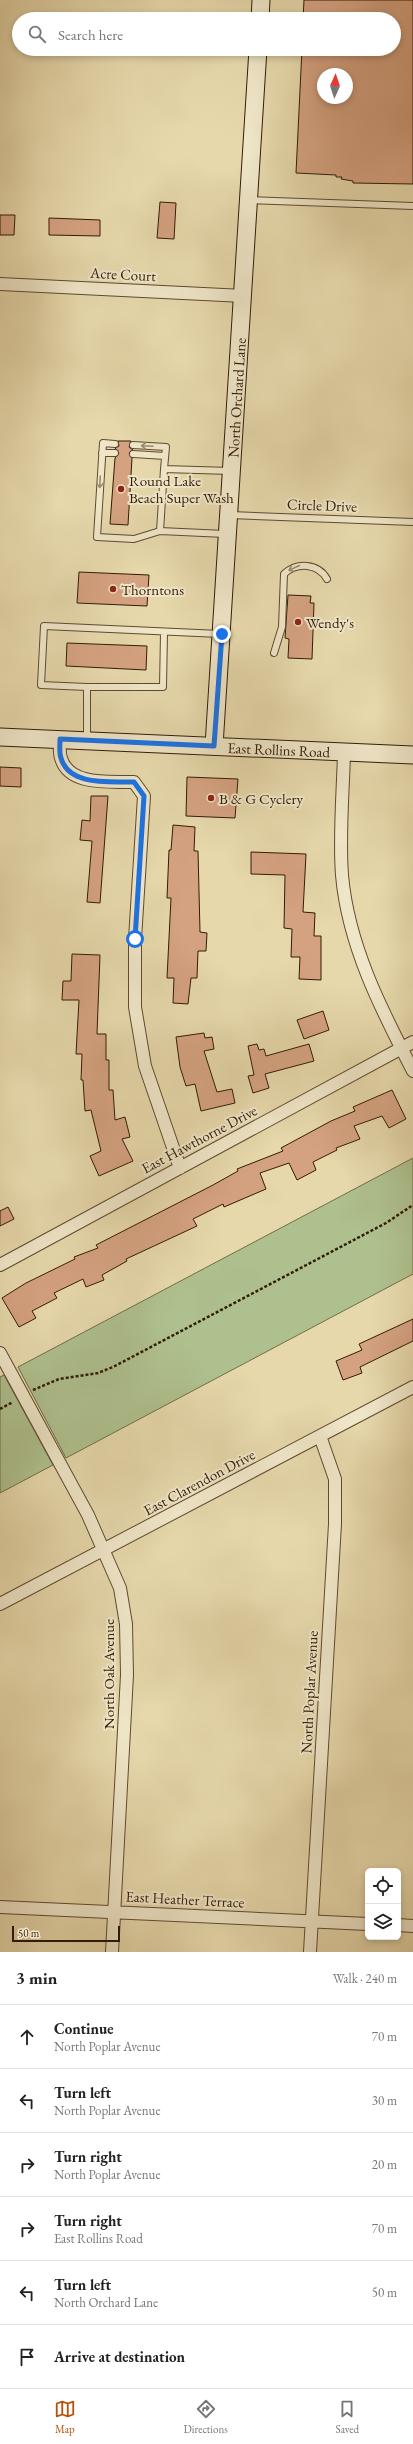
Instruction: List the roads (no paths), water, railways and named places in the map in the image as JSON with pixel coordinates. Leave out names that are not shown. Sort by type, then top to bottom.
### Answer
[{"type":"street","points":[[260,12],[261,0]]},
{"type":"street","name":"North Orchard Lane","points":[[214,746],[233,471],[258,56]]},
{"type":"street","name":"Acre Court","points":[[0,284],[244,296]]},
{"type":"street","name":"East Rollins Road","points":[[0,737],[413,755]]},
{"type":"street","points":[[60,739],[61,759],[70,772],[83,779],[134,782],[144,796],[135,939],[135,1007],[145,1066],[180,1168]]},
{"type":"street","points":[[344,753],[342,874],[351,924],[364,970],[413,1071]]},
{"type":"street","name":"East Hawthorne Drive","points":[[0,1265],[413,1042]]},
{"type":"street","name":"North Oak Avenue","points":[[0,1353],[104,1550],[120,1588],[126,1624],[127,1675],[112,1952]]},
{"type":"street","name":"East Clarendon Drive","points":[[0,1604],[413,1387]]},
{"type":"street","name":"North Poplar Avenue","points":[[310,1952],[335,1524],[335,1479],[320,1436]]},
{"type":"street","name":"East Heather Terrace","points":[[0,1907],[365,1924]]},
{"type":"street","points":[[401,1925],[413,1926]]},
{"type":"lane","points":[[249,200],[413,206]]},
{"type":"lane","points":[[115,444],[103,443],[97,537],[134,539],[160,531],[228,534]]},
{"type":"lane","points":[[133,445],[166,447],[160,531]]},
{"type":"lane","points":[[102,453],[115,454]]},
{"type":"lane","points":[[133,454],[165,456]]},
{"type":"lane","points":[[164,469],[233,471]]},
{"type":"lane","name":"Circle Drive","points":[[230,515],[413,522]]},
{"type":"lane","points":[[274,653],[282,627],[284,574],[299,565],[306,565],[323,572],[327,579]]},
{"type":"lane","points":[[164,633],[163,687],[87,687],[41,685],[44,626],[164,633],[222,634]]},
{"type":"lane","points":[[87,687],[87,740]]},
{"type":"place","name":"Round Lake Beach Super Wash","points":[[121,489]]},
{"type":"place","name":"Thorntons","points":[[113,589]]},
{"type":"place","name":"Wendy's","points":[[298,622]]},
{"type":"place","name":"B & G Cyclery","points":[[211,798]]}]
